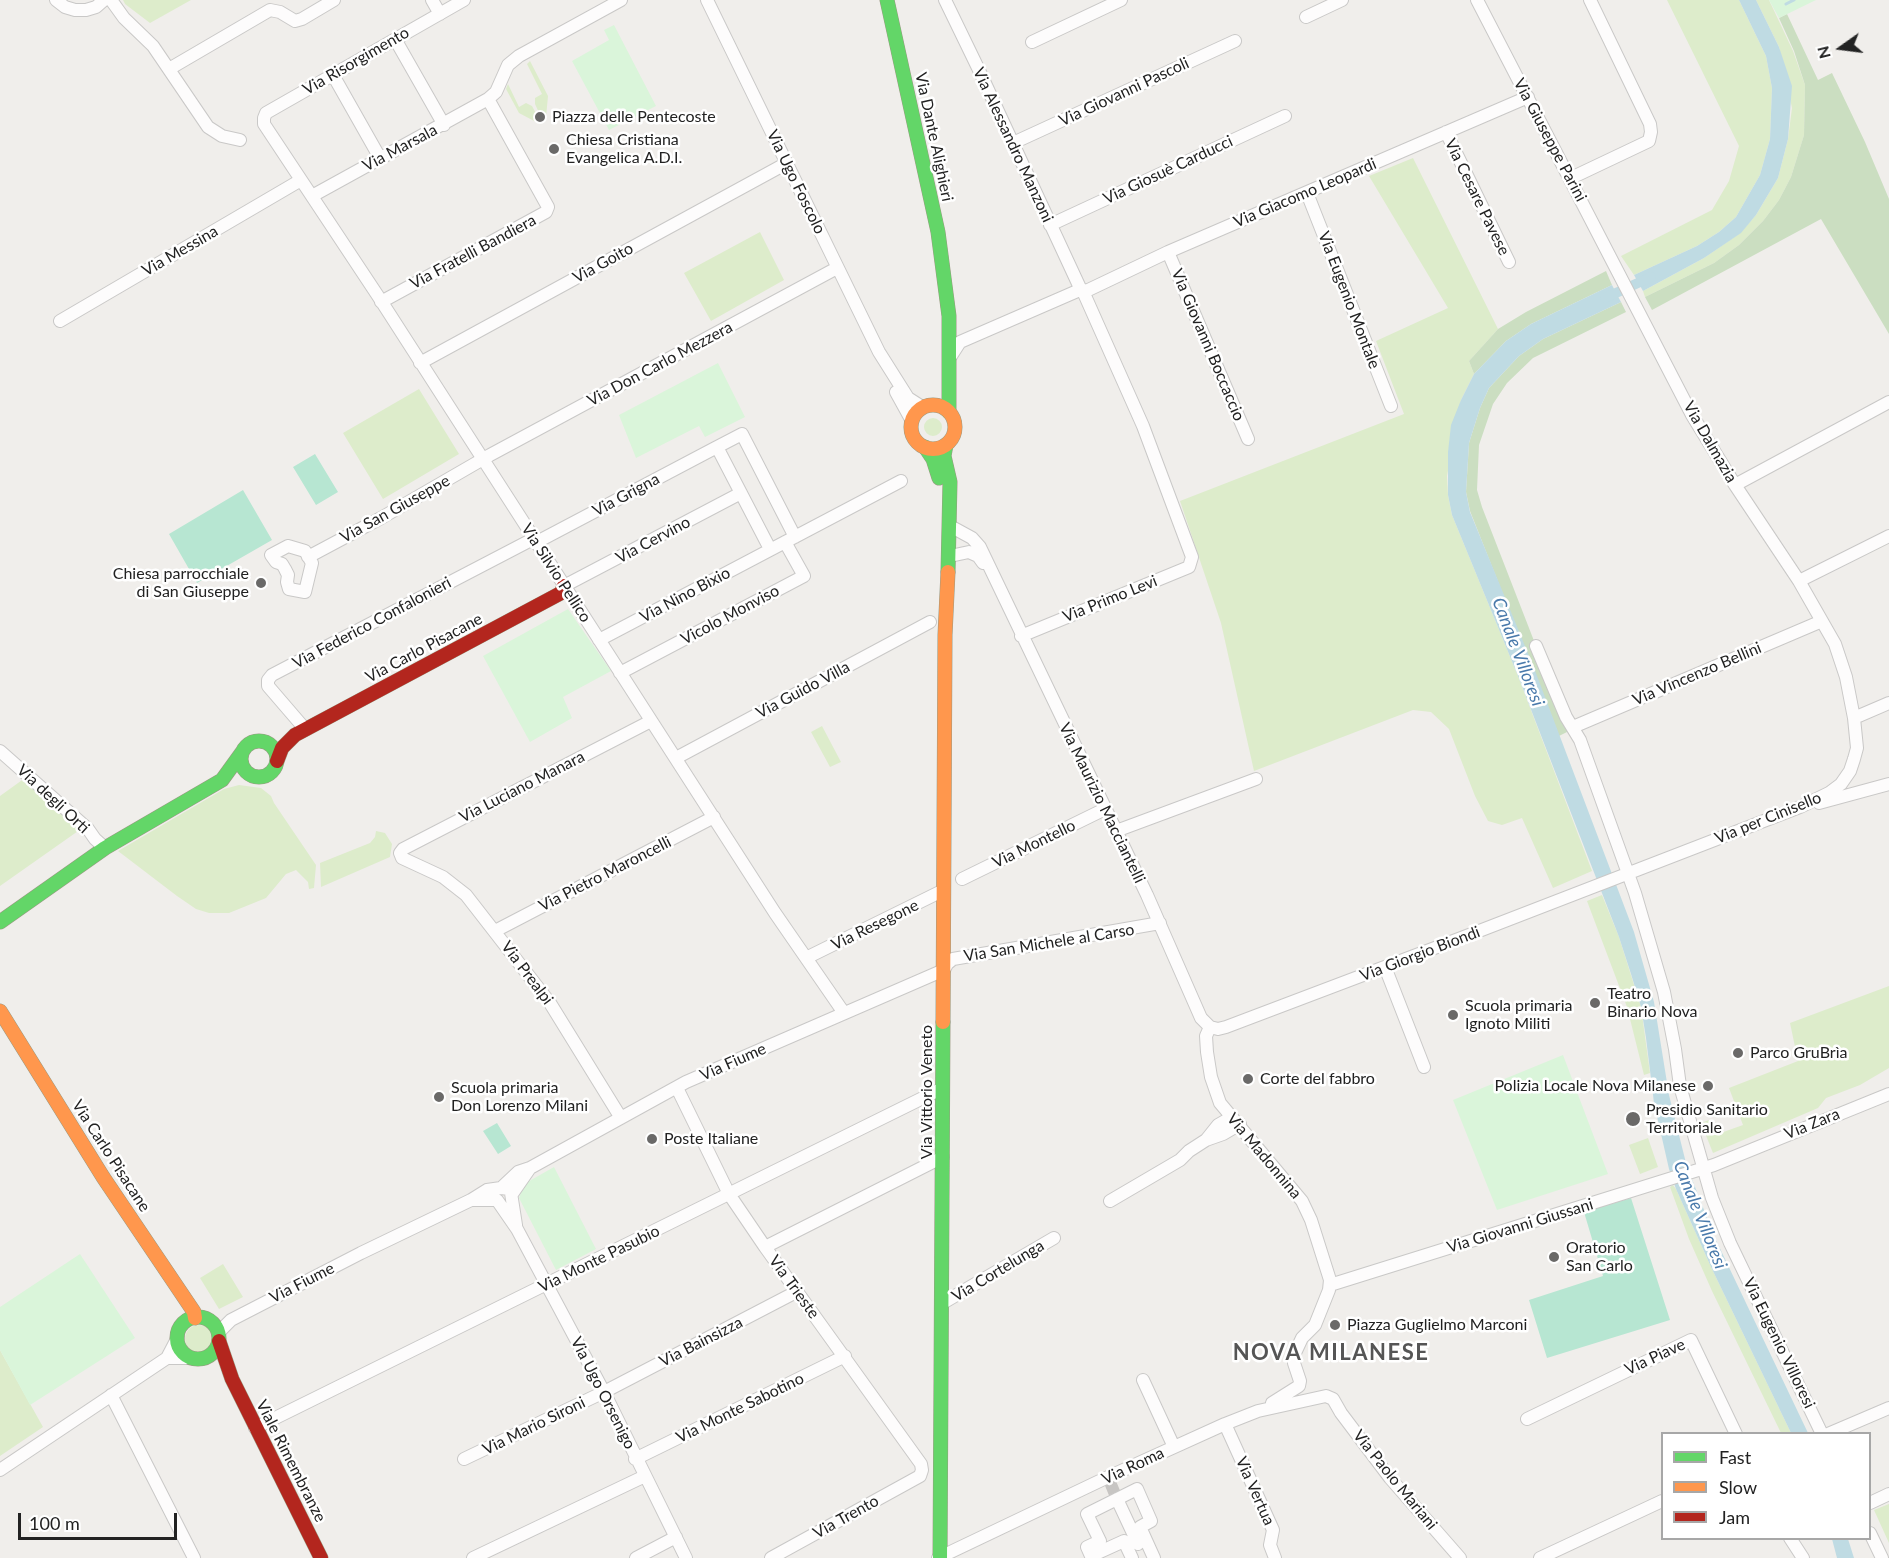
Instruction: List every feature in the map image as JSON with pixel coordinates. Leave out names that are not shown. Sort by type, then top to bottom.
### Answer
[{"type":"main road","name":"Via Dante Alighieri","points":[[887,0],[938,232],[949,316],[949,412]]},
{"type":"main road","name":"Via Dante Alighieri","points":[[928,406],[940,390],[944,281]]},
{"type":"main road","points":[[928,406],[945,408],[949,412],[955,425],[954,433],[946,445],[939,448],[925,447],[915,439],[912,434],[914,415],[928,406]]},
{"type":"main road","name":"Via Vittorio Veneto","points":[[939,1558],[944,1089],[945,627],[950,555],[950,482],[944,456],[946,445]]},
{"type":"main road","name":"Via Vittorio Veneto","points":[[925,447],[933,459],[941,489],[941,565],[945,627]]},
{"type":"main road","name":"Via Carlo Pisacane","points":[[263,741],[277,740],[300,732],[561,593],[564,586]]},
{"type":"main road","name":"Via Carlo Pisacane","points":[[277,761],[282,748],[300,732]]},
{"type":"main road","points":[[0,922],[105,848],[222,780],[266,775],[272,772],[277,761],[273,748],[263,741],[251,743],[222,780]]},
{"type":"main road","points":[[243,751],[244,769],[254,776]]},
{"type":"main road","name":"Via Carlo Pisacane","points":[[0,1011],[103,1177],[194,1312],[195,1318]]},
{"type":"main road","points":[[195,1318],[204,1318],[217,1332],[215,1351],[199,1358],[181,1350],[178,1337],[182,1325],[195,1318]]},
{"type":"main road","name":"Viale Rimembranze","points":[[217,1332],[232,1379],[321,1558]]},
{"type":"main road","name":"Viale Rimembranze","points":[[199,1358],[215,1361],[232,1379]]},
{"type":"street","points":[[56,0],[65,7],[75,10],[86,10],[100,3],[124,18]]},
{"type":"street","points":[[111,0],[124,18],[153,46],[208,127],[222,136],[240,140]]},
{"type":"street","points":[[169,69],[270,10],[280,12],[295,21],[334,0]]},
{"type":"street","points":[[432,0],[440,14]]},
{"type":"street","name":"Via Risorgimento","points":[[269,132],[264,124],[266,113],[464,0]]},
{"type":"street","points":[[488,99],[496,92],[508,65],[519,56],[621,0]]},
{"type":"street","name":"Via Ugo Foscolo","points":[[707,0],[912,421]]},
{"type":"street","name":"Via Alessandro Manzoni","points":[[945,0],[1082,290],[1143,426],[1192,557]]},
{"type":"street","points":[[1032,42],[1122,0]]},
{"type":"street","points":[[1306,17],[1342,0]]},
{"type":"street","name":"Via Giuseppe Parini","points":[[1477,0],[1632,297]]},
{"type":"street","points":[[1571,178],[1649,141],[1651,132],[1650,123],[1590,0]]},
{"type":"street","points":[[395,39],[444,124]]},
{"type":"street","name":"Via Giovanni Pascoli","points":[[1013,143],[1235,41]]},
{"type":"street","points":[[333,75],[380,158]]},
{"type":"street","name":"Via Giacomo Leopardi","points":[[950,356],[960,342],[1528,97]]},
{"type":"street","name":"Via Marsala","points":[[312,196],[488,99]]},
{"type":"street","name":"Via Fratelli Bandiera","points":[[381,302],[546,212],[548,207],[488,99]]},
{"type":"street","name":"Via Giosuè Carducci","points":[[1050,225],[1285,116]]},
{"type":"street","name":"Via Silvio Pellico","points":[[269,132],[651,721],[844,1013]]},
{"type":"street","name":"Via Cesare Pavese","points":[[1446,132],[1509,262]]},
{"type":"street","name":"Via Goito","points":[[420,363],[787,163]]},
{"type":"street","name":"Via Messina","points":[[60,321],[301,180]]},
{"type":"street","name":"Via Eugenio Montale","points":[[1307,193],[1391,406]]},
{"type":"street","name":"Via Giovanni Boccaccio","points":[[1168,252],[1248,439]]},
{"type":"street","name":"Via Don Carlo Mezzera","points":[[482,459],[837,268]]},
{"type":"street","name":"Via Dalmazia","points":[[1632,297],[1692,415],[1798,581]]},
{"type":"street","name":"Via Ugo Foscolo","points":[[885,363],[908,398],[928,406]]},
{"type":"street","points":[[1735,485],[1889,402]]},
{"type":"street","points":[[770,549],[717,447],[742,434],[790,539]]},
{"type":"street","name":"Via Grigna","points":[[534,541],[717,447]]},
{"type":"street","name":"Via San Giuseppe","points":[[308,557],[381,518],[482,459]]},
{"type":"street","name":"Via Nino Bixio","points":[[599,640],[901,481]]},
{"type":"street","name":"Via Cervino","points":[[564,586],[741,493]]},
{"type":"street","name":"Via Maurizio Macciantelli","points":[[950,526],[972,538],[980,547],[1160,923],[1201,1018],[1210,1027]]},
{"type":"street","points":[[1854,794],[1849,791],[1846,778],[1857,748],[1854,718],[1840,653],[1798,581],[1889,536]]},
{"type":"street","name":"Vicolo Monviso","points":[[620,673],[804,576],[790,539]]},
{"type":"street","name":"Via Federico Confalonieri","points":[[300,732],[268,686],[270,677],[534,541]]},
{"type":"street","name":"Via Maurizio Macciantelli","points":[[950,555],[974,553],[994,579]]},
{"type":"street","name":"Via Primo Levi","points":[[1021,636],[1189,567],[1192,557]]},
{"type":"street","name":"Via Vincenzo Bellini","points":[[1573,727],[1822,621]]},
{"type":"street","name":"Via Guido Villa","points":[[676,758],[930,622]]},
{"type":"street","name":"Via Eugenio Villoresi","points":[[1536,646],[1566,717],[1580,740],[1629,873],[1664,992],[1697,1170],[1730,1244],[1821,1432]]},
{"type":"street","points":[[1854,718],[1889,703]]},
{"type":"street","name":"Via Luciano Manara","points":[[402,858],[400,853],[402,849],[651,721]]},
{"type":"street","name":"Via degli Orti","points":[[0,751],[88,829],[105,848]]},
{"type":"street","name":"Via per Cinisello","points":[[1629,873],[1800,807],[1829,793],[1846,778]]},
{"type":"street","points":[[1116,831],[1256,779]]},
{"type":"street","points":[[1800,807],[1829,802],[1889,784]]},
{"type":"street","name":"Via Montello","points":[[962,879],[1105,809]]},
{"type":"street","name":"Via Pietro Maroncelli","points":[[495,931],[714,817]]},
{"type":"street","name":"Via Prealpi","points":[[402,858],[443,877],[466,895],[550,1003],[621,1118]]},
{"type":"street","name":"Via Giorgio Biondi","points":[[1210,1027],[1218,1029],[1226,1027],[1629,873]]},
{"type":"street","name":"Via Resegone","points":[[806,958],[944,890]]},
{"type":"street","name":"Via San Michele al Carso","points":[[944,970],[950,961],[961,957],[1160,923]]},
{"type":"street","points":[[1385,967],[1424,1067]]},
{"type":"street","name":"Via Fiume","points":[[217,1332],[231,1320],[361,1253],[471,1200],[503,1194],[518,1172],[530,1168],[677,1088],[944,970]]},
{"type":"street","name":"Via Madonnina","points":[[1210,1027],[1205,1040],[1211,1077],[1220,1103],[1302,1201],[1334,1283]]},
{"type":"street","name":"Via Trieste","points":[[677,1088],[729,1194],[921,1464],[920,1476]]},
{"type":"street","name":"Via Monte Pasubio","points":[[255,1428],[944,1089]]},
{"type":"street","name":"Via Zara","points":[[1697,1170],[1889,1094]]},
{"type":"street","points":[[1110,1201],[1180,1160],[1206,1140],[1223,1134],[1236,1121]]},
{"type":"street","points":[[765,1247],[943,1157]]},
{"type":"street","name":"Via Giovanni Giussani","points":[[1334,1283],[1697,1170]]},
{"type":"street","name":"Via Ugo Orsenigo","points":[[503,1194],[517,1229],[604,1392],[686,1558]]},
{"type":"street","name":"Via Cortelunga","points":[[941,1304],[1054,1238]]},
{"type":"street","points":[[1258,1411],[1299,1386],[1300,1381],[1294,1363],[1295,1353],[1302,1338],[1315,1325],[1334,1283]]},
{"type":"street","name":"Via Bainsizza","points":[[604,1392],[798,1291]]},
{"type":"street","points":[[0,1470],[167,1358],[178,1337]]},
{"type":"street","name":"Via Piave","points":[[1527,1419],[1691,1340],[1735,1432]]},
{"type":"street","name":"Via Monte Sabotino","points":[[635,1458],[845,1356]]},
{"type":"street","points":[[167,1358],[199,1358]]},
{"type":"street","points":[[1143,1380],[1174,1447]]},
{"type":"street","name":"Via Mario Sironi","points":[[464,1459],[604,1392]]},
{"type":"street","points":[[111,1395],[194,1558]]},
{"type":"street","name":"Via Roma","points":[[939,1558],[1225,1424],[1258,1411],[1326,1396],[1333,1399]]},
{"type":"street","name":"Via Paolo Mariani","points":[[1333,1399],[1390,1478],[1460,1558]]},
{"type":"street","points":[[1833,1432],[1889,1408]]},
{"type":"street","name":"Via Vertua","points":[[1225,1424],[1273,1530],[1270,1545],[1275,1558]]},
{"type":"street","points":[[472,1558],[645,1476]]},
{"type":"street","name":"Via Trento","points":[[771,1558],[920,1476]]},
{"type":"street","points":[[1132,1558],[1124,1541],[1091,1556],[1087,1547],[1100,1541],[1087,1514],[1137,1489],[1151,1521],[1140,1527],[1154,1558]]},
{"type":"street","points":[[1871,1502],[1889,1494]]},
{"type":"street","points":[[1117,1499],[1145,1558]]},
{"type":"street","points":[[1540,1558],[1661,1501]]},
{"type":"street","points":[[1871,1537],[1882,1558]]},
{"type":"street","points":[[636,1558],[676,1538]]},
{"type":"street","points":[[1791,1540],[1803,1558]]},
{"type":"green space","points":[[123,0],[191,0],[150,23]]},
{"type":"green space","points":[[1667,0],[1739,0],[1766,56],[1772,88],[1770,139],[1760,175],[1736,217],[1719,232],[1697,246],[1634,275],[1621,256],[1712,210],[1729,181],[1739,146]]},
{"type":"green space","points":[[1756,0],[1769,0],[1793,51],[1805,85],[1804,135],[1791,177],[1779,200],[1763,221],[1739,245],[1714,263],[1645,297],[1643,291],[1704,258],[1740,233],[1756,215],[1778,178],[1788,139],[1792,108],[1779,47]]},
{"type":"green space","points":[[1769,0],[1816,0],[1779,18]]},
{"type":"green space","points":[[1787,14],[1818,80],[1832,73],[1889,199],[1889,334],[1821,219],[1652,310],[1645,297],[1714,263],[1739,245],[1763,221],[1779,200],[1791,177],[1804,135],[1805,85],[1794,51],[1779,18]]},
{"type":"green space","points":[[614,25],[656,106],[609,130],[572,61],[609,40],[604,30]]},
{"type":"green space","points":[[530,61],[548,96],[546,117],[541,117],[535,104],[535,98],[542,94],[527,64]]},
{"type":"green space","points":[[508,84],[519,107],[526,103],[532,106],[539,119],[536,122],[519,113],[506,89]]},
{"type":"green space","points":[[1413,158],[1498,329],[1469,361],[1474,374],[1461,400],[1447,476],[1448,495],[1452,515],[1518,676],[1592,871],[1553,888],[1522,818],[1502,825],[1488,821],[1475,796],[1449,729],[1431,712],[1413,710],[1254,771],[1221,623],[1180,501],[1404,414],[1376,341],[1448,308],[1369,176]]},
{"type":"green space","points":[[760,232],[784,280],[711,321],[684,273]]},
{"type":"green space","points":[[1606,271],[1612,285],[1531,324],[1506,341],[1474,374],[1469,361],[1498,329]]},
{"type":"green space","points":[[1621,302],[1626,312],[1533,358],[1507,383],[1493,404],[1479,445],[1477,490],[1569,731],[1559,736],[1470,511],[1466,492],[1469,443],[1489,388],[1519,356],[1543,339]]},
{"type":"green space","points":[[718,363],[745,417],[705,437],[699,426],[636,458],[619,415]]},
{"type":"green space","points":[[419,389],[459,454],[383,499],[343,433]]},
{"type":"green space","points":[[933,418],[939,421],[942,427],[939,433],[933,436],[927,433],[924,427],[927,421]]},
{"type":"green space","points":[[315,454],[338,492],[316,505],[293,467]]},
{"type":"green space","points":[[243,490],[272,540],[197,583],[169,534]]},
{"type":"green space","points":[[568,609],[611,671],[563,697],[572,718],[530,742],[483,656]]},
{"type":"green space","points":[[822,726],[841,762],[830,767],[811,732]]},
{"type":"green space","points":[[25,778],[81,829],[0,886],[0,796]]},
{"type":"green space","points":[[239,785],[261,788],[271,796],[316,865],[314,888],[309,889],[308,882],[296,870],[286,874],[266,898],[229,913],[209,913],[196,909],[118,851],[224,789]]},
{"type":"green space","points":[[376,831],[385,833],[392,844],[390,857],[321,887],[320,863],[370,843]]},
{"type":"green space","points":[[1602,895],[1619,937],[1641,1007],[1650,1073],[1644,1075],[1627,1007],[1587,901]]},
{"type":"green space","points":[[1889,986],[1889,1068],[1860,1085],[1826,1098],[1818,1108],[1713,1153],[1701,1123],[1709,1120],[1715,1135],[1743,1125],[1729,1088],[1798,1061],[1790,1023]]},
{"type":"green space","points":[[1563,1055],[1608,1174],[1497,1210],[1453,1100]]},
{"type":"green space","points":[[497,1123],[511,1146],[498,1154],[483,1131]]},
{"type":"green space","points":[[1648,1138],[1658,1167],[1640,1174],[1629,1145]]},
{"type":"green space","points":[[554,1167],[596,1249],[556,1270],[519,1198],[524,1184]]},
{"type":"green space","points":[[1673,1185],[1676,1189],[1791,1432],[1781,1432],[1712,1291],[1689,1239],[1670,1187]]},
{"type":"green space","points":[[1631,1198],[1670,1320],[1547,1358],[1529,1300],[1603,1276],[1584,1212]]},
{"type":"green space","points":[[80,1254],[135,1338],[30,1405],[0,1350],[0,1307]]},
{"type":"green space","points":[[223,1264],[243,1297],[219,1309],[200,1278]]},
{"type":"green space","points":[[199,1325],[209,1329],[213,1339],[209,1349],[199,1353],[189,1349],[185,1339],[189,1329]]},
{"type":"green space","points":[[0,1350],[43,1427],[0,1456]]},
{"type":"green space","points":[[1889,1504],[1889,1543],[1874,1510]]},
{"type":"water","points":[[1739,0],[1756,0],[1779,47],[1792,86],[1788,139],[1778,178],[1756,215],[1741,233],[1704,258],[1643,291],[1634,275],[1697,246],[1719,232],[1736,217],[1760,175],[1770,139],[1772,88],[1766,56]]},
{"type":"water","points":[[1612,285],[1621,302],[1543,339],[1519,356],[1489,388],[1469,443],[1466,492],[1470,512],[1534,668],[1634,932],[1654,1002],[1669,1095],[1686,1163],[1684,1163],[1685,1167],[1688,1169],[1715,1238],[1808,1432],[1791,1432],[1676,1189],[1669,1169],[1654,1103],[1641,1007],[1619,937],[1518,676],[1452,515],[1448,495],[1448,452],[1451,425],[1461,400],[1474,374],[1506,341],[1531,324]]},
{"type":"water","points":[[1832,1540],[1848,1540],[1854,1558],[1837,1558]]},
{"type":"waterway","points":[[1786,4],[1794,0]]},
{"type":"waterway","name":"Canale Villoresi","points":[[1605,298],[1651,277]]},
{"type":"tunnel","points":[[1110,1482],[1117,1499]]},
{"type":"traffic: fast","points":[[887,0],[938,232],[949,316],[949,412]]},
{"type":"traffic: fast","points":[[946,445],[944,456],[950,482],[948,572]]},
{"type":"traffic: fast","points":[[925,447],[933,459],[939,478]]},
{"type":"traffic: fast","points":[[259,741],[272,746],[277,759],[272,772],[259,777],[246,772],[241,759],[246,746],[259,741]]},
{"type":"traffic: fast","points":[[0,922],[105,848],[222,780],[243,751]]},
{"type":"traffic: fast","points":[[940,1558],[943,1022]]},
{"type":"traffic: fast","points":[[198,1317],[213,1323],[219,1338],[213,1353],[198,1359],[183,1353],[177,1338],[183,1323],[198,1317]]},
{"type":"traffic: slow","points":[[933,405],[949,411],[955,427],[949,443],[933,449],[917,443],[911,427],[917,411],[933,405]]},
{"type":"traffic: slow","points":[[943,1022],[945,635],[948,572]]},
{"type":"traffic: slow","points":[[0,1011],[103,1177],[194,1312],[195,1318]]},
{"type":"traffic: jam","points":[[277,761],[282,748],[295,735],[561,593],[564,586]]},
{"type":"traffic: jam","points":[[219,1341],[232,1379],[321,1558]]},
{"type":"place","name":"Piazza delle Pentecoste","points":[[540,117]]},
{"type":"place","name":"Chiesa Cristiana Evangelica A.D.I.","points":[[554,149]]},
{"type":"place","name":"Chiesa parrocchiale di San Giuseppe","points":[[261,583]]},
{"type":"place","name":"Teatro Binario Nova","points":[[1595,1003]]},
{"type":"place","name":"Scuola primaria Ignoto Militi","points":[[1453,1015]]},
{"type":"place","name":"Parco GruBrìa","points":[[1738,1053]]},
{"type":"place","name":"Corte del fabbro","points":[[1248,1079]]},
{"type":"place","name":"Polizia Locale Nova Milanese","points":[[1708,1086]]},
{"type":"place","name":"Scuola primaria Don Lorenzo Milani","points":[[439,1097]]},
{"type":"place","name":"Presidio Sanitario Territoriale","points":[[1633,1119]]},
{"type":"place","name":"Poste Italiane","points":[[652,1139]]},
{"type":"place","name":"Oratorio San Carlo","points":[[1554,1257]]},
{"type":"place","name":"Piazza Guglielmo Marconi","points":[[1335,1325]]},
{"type":"district","name":"NOVA MILANESE","points":[[1331,1353]]}]
